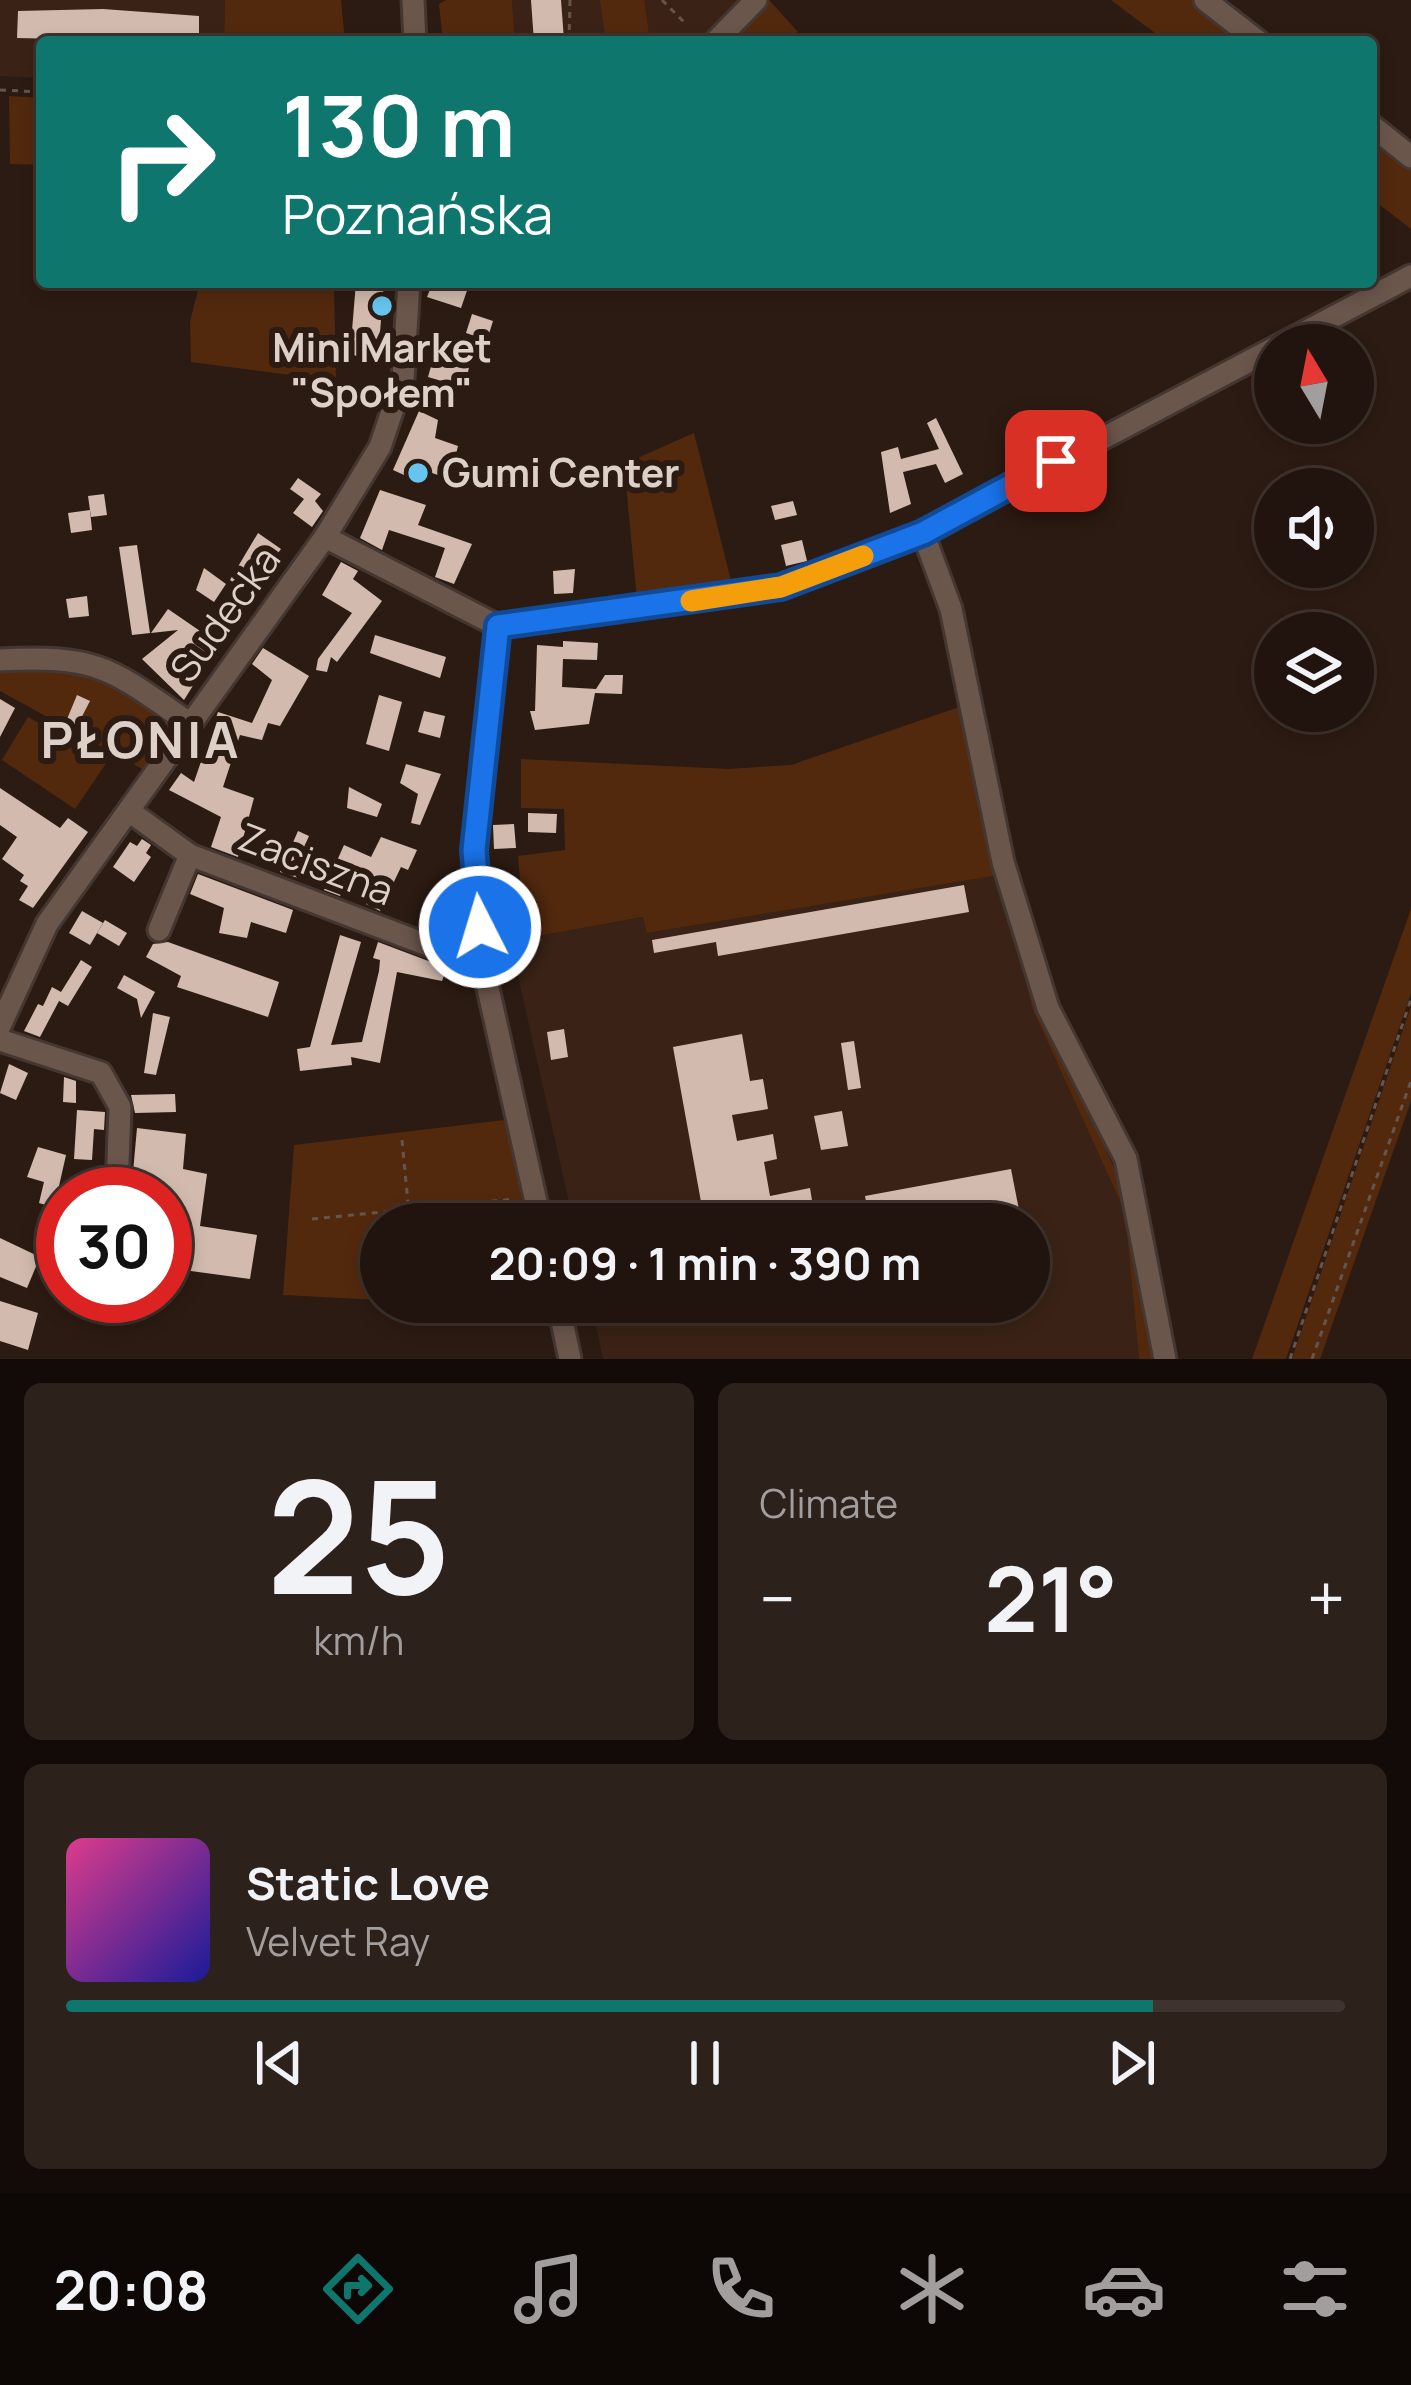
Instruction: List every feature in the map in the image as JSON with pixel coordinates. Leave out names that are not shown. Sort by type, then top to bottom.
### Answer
[{"type":"street","points":[[412,0],[415,36]]},
{"type":"street","points":[[721,36],[756,0]]},
{"type":"street","points":[[1204,0],[1250,36]]},
{"type":"street","points":[[1377,130],[1411,157]]},
{"type":"street","points":[[325,538],[498,626],[781,587],[923,533],[1411,275]]},
{"type":"street","name":"Sudecka","points":[[0,1026],[47,924],[325,538],[380,447],[403,379],[409,288]]},
{"type":"street","points":[[923,533],[951,609],[1003,862],[1048,1008],[1126,1159],[1165,1359]]},
{"type":"street","points":[[498,626],[474,850],[483,965],[536,1203]]},
{"type":"street","points":[[0,660],[69,656],[98,665],[189,723]]},
{"type":"street","name":"Zaciszna","points":[[129,811],[190,854],[483,965]]},
{"type":"street","name":"Zaciszna","points":[[160,930],[190,854]]},
{"type":"street","points":[[0,1040],[101,1072],[112,1086],[122,1124],[119,1167]]},
{"type":"street","points":[[561,1323],[569,1359]]},
{"type":"path","points":[[569,0],[569,36]]},
{"type":"path","points":[[662,0],[687,25]]},
{"type":"path","points":[[0,90],[36,92]]},
{"type":"path","points":[[1290,1359],[1411,999]]},
{"type":"path","points":[[1312,1359],[1411,1081]]},
{"type":"path","points":[[402,1140],[408,1203]]},
{"type":"path","points":[[478,1203],[535,1198]]},
{"type":"path","points":[[312,1219],[360,1214]]},
{"type":"shaded area","points":[[0,0],[225,0],[224,36],[36,36],[36,78],[0,76]]},
{"type":"shaded area","points":[[225,0],[341,0],[344,36],[224,36]]},
{"type":"shaded area","points":[[446,0],[512,0],[515,36],[442,36],[439,4]]},
{"type":"shaded area","points":[[512,0],[750,0],[707,36],[515,36]]},
{"type":"shaded area","points":[[600,0],[644,0],[649,36],[605,36]]},
{"type":"shaded area","points":[[769,0],[798,32],[789,36],[733,36]]},
{"type":"shaded area","points":[[1111,0],[1196,0],[1245,36],[1159,36]]},
{"type":"shaded area","points":[[9,96],[36,98],[36,165],[10,164]]},
{"type":"shaded area","points":[[1377,137],[1411,163],[1411,229],[1377,203]]},
{"type":"shaded area","points":[[198,288],[334,288],[336,381],[191,362],[190,322]]},
{"type":"shaded area","points":[[694,433],[732,585],[637,600],[624,464]]},
{"type":"shaded area","points":[[67,667],[107,679],[172,725],[142,769],[0,691],[0,673]]},
{"type":"shaded area","points":[[962,706],[1045,1010],[1133,1211],[1160,1359],[1139,1359],[1125,1212],[1033,1010],[998,875],[647,933],[643,917],[510,941],[524,926],[518,856],[565,850],[564,809],[521,808],[521,759],[728,769],[791,765]]},
{"type":"shaded area","points":[[28,717],[107,762],[75,809],[2,760]]},
{"type":"shaded area","points":[[998,874],[1033,1010],[1125,1212],[1139,1359],[603,1359],[595,1323],[1050,1323],[1050,1203],[569,1203],[510,941],[644,917],[648,933]]},
{"type":"shaded area","points":[[1411,909],[1411,993],[1286,1359],[1252,1359]]},
{"type":"shaded area","points":[[1411,1006],[1411,1101],[1320,1359],[1292,1359]]},
{"type":"shaded area","points":[[505,1120],[523,1203],[360,1203],[360,1299],[283,1295],[294,1145]]},
{"type":"building","points":[[531,0],[561,0],[564,36],[534,36]]},
{"type":"building","points":[[103,9],[199,16],[199,36],[17,38],[18,11]]},
{"type":"building","points":[[356,288],[384,288],[378,358],[350,355]]},
{"type":"building","points":[[431,288],[468,288],[461,308],[427,297]]},
{"type":"building","points":[[472,314],[493,321],[487,340],[466,333]]},
{"type":"building","points":[[434,356],[469,367],[465,388],[428,377]]},
{"type":"building","points":[[419,411],[438,420],[435,438],[458,446],[450,479],[420,469],[415,480],[393,470]]},
{"type":"building","points":[[936,418],[963,474],[945,483],[936,464],[903,472],[911,504],[890,513],[881,452],[898,447],[901,459],[939,449],[927,423]]},
{"type":"building","points":[[298,478],[321,494],[315,501],[323,511],[312,527],[293,513],[304,499],[290,489]]},
{"type":"building","points":[[380,490],[426,505],[418,525],[472,544],[454,584],[435,577],[445,548],[389,530],[382,550],[360,538]]},
{"type":"building","points":[[104,494],[107,515],[91,517],[88,496]]},
{"type":"building","points":[[793,501],[797,515],[775,520],[771,506]]},
{"type":"building","points":[[90,510],[92,530],[71,533],[68,513]]},
{"type":"building","points":[[258,533],[281,549],[248,593],[230,580]]},
{"type":"building","points":[[802,540],[807,561],[786,566],[781,545]]},
{"type":"building","points":[[137,545],[150,633],[132,635],[119,547]]},
{"type":"building","points":[[341,562],[358,571],[353,579],[382,601],[337,662],[331,657],[327,672],[316,670],[318,659],[352,613],[322,595]]},
{"type":"building","points":[[204,568],[226,584],[214,602],[196,590]]},
{"type":"building","points":[[575,569],[573,593],[554,594],[553,571]]},
{"type":"building","points":[[87,596],[89,616],[69,618],[66,599]]},
{"type":"building","points":[[168,609],[219,644],[184,700],[142,659],[178,630],[151,633]]},
{"type":"building","points":[[375,635],[446,657],[440,678],[370,653]]},
{"type":"building","points":[[563,641],[598,643],[597,660],[563,659],[562,687],[596,689],[605,675],[623,675],[622,694],[595,693],[589,724],[535,730],[530,711],[535,711],[537,645],[563,647]]},
{"type":"building","points":[[263,648],[309,676],[280,726],[268,723],[262,740],[240,735],[223,787],[254,798],[238,857],[211,847],[221,817],[169,790],[181,773],[194,782],[218,712],[252,723],[272,680],[252,664]]},
{"type":"building","points":[[77,695],[90,701],[76,728],[65,724]]},
{"type":"building","points":[[379,695],[402,702],[389,751],[366,744]]},
{"type":"building","points":[[0,699],[15,708],[0,737]]},
{"type":"building","points":[[424,711],[445,716],[440,738],[418,732]]},
{"type":"building","points":[[406,764],[441,774],[420,825],[411,823],[418,794],[400,783]]},
{"type":"building","points":[[349,787],[382,804],[377,817],[347,808]]},
{"type":"building","points":[[0,788],[60,828],[68,818],[88,832],[33,908],[19,900],[28,886],[20,881],[24,875],[2,859],[17,837],[0,825]]},
{"type":"building","points":[[528,813],[557,814],[556,833],[528,832]]},
{"type":"building","points":[[514,824],[516,848],[494,849],[493,825]]},
{"type":"building","points":[[298,831],[309,836],[301,854],[308,863],[301,879],[280,872]]},
{"type":"building","points":[[381,837],[417,850],[408,870],[401,867],[380,911],[366,904],[375,884],[352,873],[340,896],[324,890],[344,845],[371,857]]},
{"type":"building","points":[[142,839],[151,845],[146,853],[151,857],[134,882],[113,867],[130,842],[137,846]]},
{"type":"building","points":[[198,874],[293,910],[286,933],[251,922],[247,938],[219,933],[224,908],[190,894]]},
{"type":"building","points":[[964,885],[969,912],[718,956],[716,942],[654,953],[652,940]]},
{"type":"building","points":[[82,911],[103,923],[90,945],[69,933]]},
{"type":"building","points":[[105,920],[127,933],[119,946],[97,933]]},
{"type":"building","points":[[340,935],[361,942],[331,1045],[362,1042],[379,971],[380,960],[373,958],[378,942],[447,968],[442,981],[397,972],[380,1063],[351,1057],[352,1065],[300,1071],[297,1049],[310,1047]]},
{"type":"building","points":[[168,942],[279,982],[268,1017],[177,987],[181,976],[146,957],[153,944]]},
{"type":"building","points":[[81,960],[92,967],[68,1006],[59,1001],[40,1037],[24,1031],[38,1004],[43,1006],[52,987],[61,992]]},
{"type":"building","points":[[124,975],[155,992],[141,1018],[137,999],[117,988]]},
{"type":"building","points":[[153,1013],[170,1017],[156,1075],[144,1073]]},
{"type":"building","points":[[564,1029],[568,1057],[551,1060],[547,1032]]},
{"type":"building","points":[[742,1034],[750,1081],[763,1079],[768,1109],[732,1115],[737,1141],[773,1134],[777,1159],[764,1162],[770,1196],[810,1188],[812,1203],[701,1203],[673,1047]]},
{"type":"building","points":[[854,1041],[861,1088],[848,1090],[841,1043]]},
{"type":"building","points":[[9,1064],[28,1073],[16,1100],[0,1093]]},
{"type":"building","points":[[64,1077],[76,1081],[76,1103],[63,1102]]},
{"type":"building","points":[[175,1094],[176,1112],[135,1113],[131,1095]]},
{"type":"building","points":[[77,1110],[105,1112],[104,1130],[94,1129],[92,1160],[74,1159]]},
{"type":"building","points":[[842,1111],[848,1146],[821,1150],[814,1116]]},
{"type":"building","points":[[137,1128],[186,1134],[183,1167],[133,1167]]},
{"type":"building","points":[[38,1147],[66,1155],[63,1167],[36,1167],[36,1180],[27,1177]]},
{"type":"building","points":[[1011,1169],[1018,1203],[866,1203],[865,1196]]},
{"type":"building","points":[[192,1171],[207,1174],[200,1226],[257,1235],[250,1279],[192,1271]]},
{"type":"building","points":[[0,1238],[36,1255],[27,1288],[0,1277]]},
{"type":"building","points":[[0,1301],[36,1312],[28,1350],[0,1341]]},
{"type":"slow traffic","points":[[691,601],[781,587],[863,556]]},
{"type":"place","name":"Mini Market \"Społem\"","points":[[382,306]]},
{"type":"place","name":"Gumi Center","points":[[418,473]]},
{"type":"district","name":"PŁONIA","points":[[141,740]]},
{"type":"route","points":[[480,927],[474,850],[498,626],[781,587],[923,533],[1056,461]]}]
